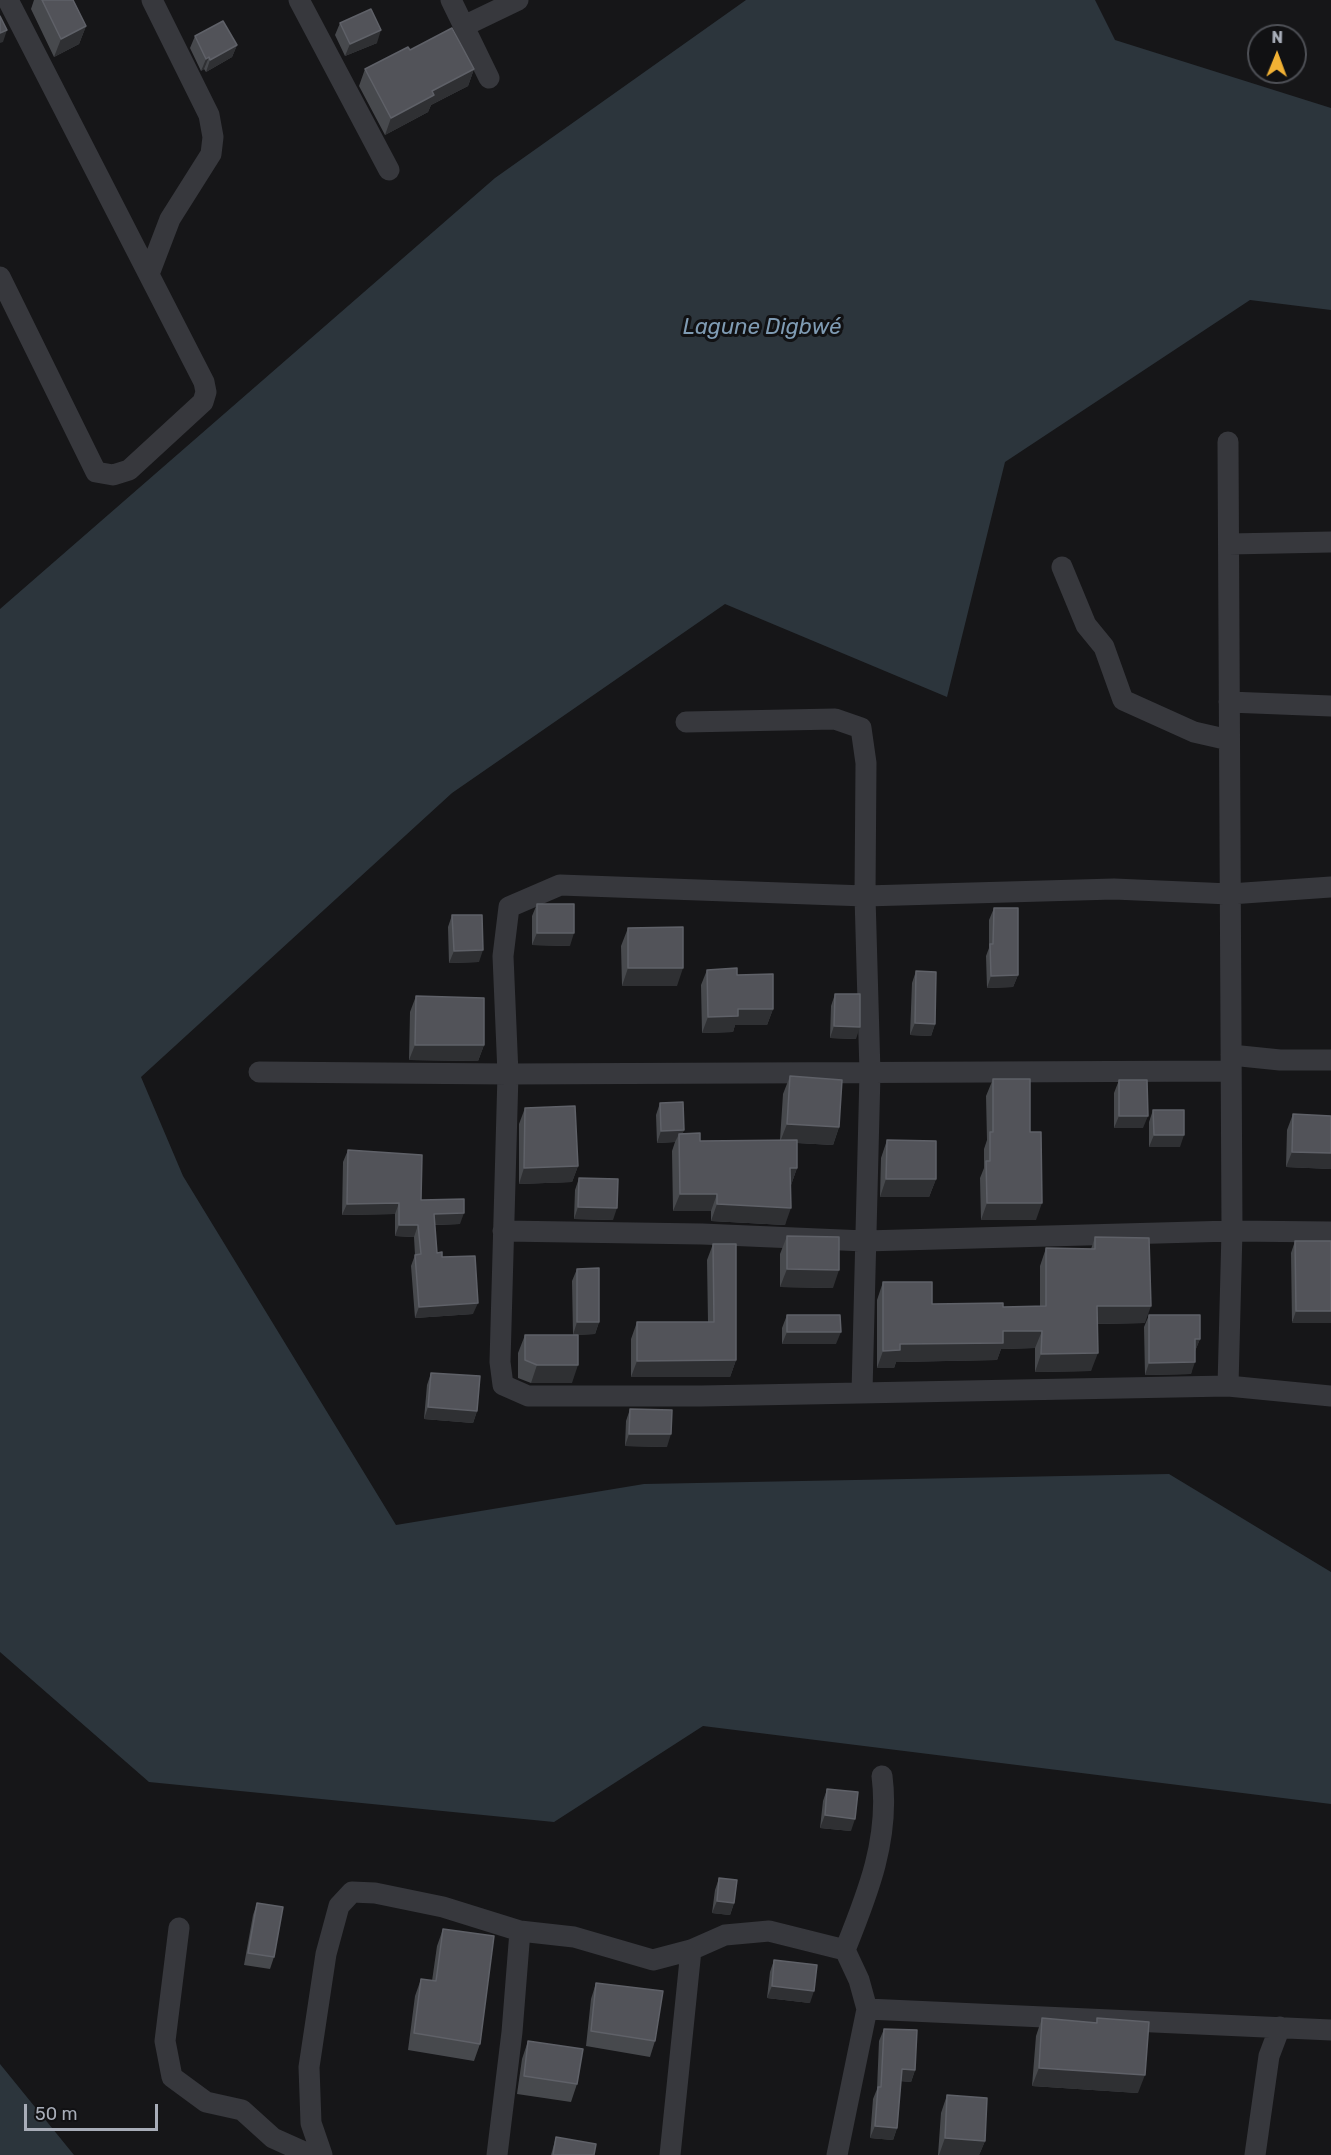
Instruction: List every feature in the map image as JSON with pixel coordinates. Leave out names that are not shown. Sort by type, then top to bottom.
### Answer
[{"type":"street","points":[[0,276],[8,311],[96,472],[113,475],[129,470],[203,402],[206,392],[204,382],[9,0]]},
{"type":"street","points":[[149,274],[170,219],[211,154],[213,137],[209,115],[152,0]]},
{"type":"street","points":[[299,0],[389,170]]},
{"type":"street","points":[[451,0],[489,78]]},
{"type":"street","points":[[464,26],[518,0]]},
{"type":"street","points":[[1228,442],[1232,1231],[1228,1386]]},
{"type":"street","points":[[1229,544],[1331,542]]},
{"type":"street","points":[[1062,567],[1086,625],[1104,647],[1123,700],[1194,732],[1229,740]]},
{"type":"street","points":[[1229,702],[1331,706]]},
{"type":"street","points":[[686,722],[835,718],[861,728],[866,763],[865,896],[870,1073],[862,1392]]},
{"type":"street","points":[[1331,887],[1230,894],[1114,889],[865,896],[560,885],[509,908],[503,956],[508,1074],[500,1362],[503,1384],[528,1396],[1228,1386],[1331,1396]]},
{"type":"street","points":[[259,1072],[870,1073],[1331,1060]]},
{"type":"street","points":[[503,1231],[702,1234],[865,1241],[1232,1231],[1331,1232]]},
{"type":"street","points":[[837,2155],[867,2009],[860,1980],[845,1950],[868,1893],[883,1835],[886,1802],[882,1776]]},
{"type":"street","points":[[322,2155],[311,2123],[309,2067],[326,1954],[339,1906],[352,1892],[375,1893],[443,1907],[520,1931],[573,1937],[653,1960],[691,1950],[726,1935],[769,1931],[845,1950]]},
{"type":"street","points":[[179,1928],[165,2041],[172,2077],[206,2102],[242,2110],[273,2138],[311,2155]]},
{"type":"street","points":[[497,2155],[512,2032],[520,1931]]},
{"type":"street","points":[[670,2155],[691,1950]]},
{"type":"street","points":[[867,2009],[1331,2030]]},
{"type":"street","points":[[1255,2155],[1269,2056],[1280,2027]]},
{"type":"water","name":"Lagune Digbwé","points":[[746,0],[1095,0],[1115,40],[1247,82],[1247,84],[1255,84],[1331,108],[1331,310],[1250,300],[1005,462],[947,697],[725,604],[452,793],[141,1077],[183,1176],[396,1525],[644,1484],[1169,1474],[1331,1572],[1331,1804],[703,1726],[554,1822],[149,1782],[0,1652],[0,609],[495,178]]},
{"type":"water","points":[[0,2064],[74,2155],[0,2155]]},
{"type":"building","points":[[42,0],[73,0],[86,26],[61,39]]},
{"type":"building","points":[[371,9],[381,30],[350,44],[340,23]]},
{"type":"building","points":[[0,16],[7,30],[0,33]]},
{"type":"building","points":[[223,21],[237,45],[210,60],[209,57],[206,59],[195,36]]},
{"type":"building","points":[[452,28],[474,69],[432,91],[434,95],[391,118],[365,69],[408,47],[410,50]]},
{"type":"building","points":[[537,904],[574,904],[574,933],[537,933]]},
{"type":"building","points":[[994,908],[1018,908],[1018,975],[991,976],[990,944],[993,944]]},
{"type":"building","points":[[452,915],[482,915],[483,950],[454,951]]},
{"type":"building","points":[[683,927],[683,968],[628,968],[628,928]]},
{"type":"building","points":[[737,968],[737,975],[773,974],[773,1009],[738,1009],[738,1016],[708,1017],[707,970]]},
{"type":"building","points":[[916,971],[936,972],[935,1024],[915,1023]]},
{"type":"building","points":[[835,994],[860,994],[860,1027],[834,1026]]},
{"type":"building","points":[[416,996],[484,998],[484,1045],[415,1045]]},
{"type":"building","points":[[790,1076],[842,1080],[839,1127],[787,1124]]},
{"type":"building","points":[[993,1079],[1030,1079],[1030,1132],[1041,1132],[1042,1203],[987,1203],[986,1161],[990,1161],[990,1132],[993,1132]]},
{"type":"building","points":[[1119,1080],[1147,1080],[1148,1116],[1119,1116]]},
{"type":"building","points":[[683,1102],[684,1130],[661,1131],[660,1103]]},
{"type":"building","points":[[575,1106],[578,1166],[524,1168],[525,1108]]},
{"type":"building","points":[[1153,1110],[1184,1110],[1184,1135],[1154,1135]]},
{"type":"building","points":[[1293,1114],[1331,1116],[1331,1153],[1292,1152]]},
{"type":"building","points":[[700,1133],[700,1141],[797,1140],[797,1168],[790,1168],[791,1208],[717,1204],[717,1194],[680,1194],[679,1134]]},
{"type":"building","points":[[887,1140],[936,1141],[936,1179],[886,1179]]},
{"type":"building","points":[[348,1150],[422,1155],[421,1200],[464,1199],[464,1213],[434,1214],[437,1253],[442,1252],[442,1257],[475,1256],[478,1303],[419,1307],[415,1255],[421,1254],[418,1225],[399,1225],[399,1203],[347,1204]]},
{"type":"building","points":[[579,1178],[618,1179],[617,1208],[578,1207]]},
{"type":"building","points":[[787,1236],[839,1237],[839,1270],[787,1269]]},
{"type":"building","points":[[1095,1237],[1149,1238],[1151,1306],[1097,1306],[1098,1353],[1041,1354],[1042,1331],[1003,1331],[1003,1343],[900,1344],[900,1350],[883,1351],[883,1282],[932,1282],[932,1304],[1003,1303],[1003,1307],[1046,1306],[1046,1248],[1095,1249]]},
{"type":"building","points":[[1295,1241],[1331,1241],[1331,1311],[1296,1311]]},
{"type":"building","points":[[713,1244],[736,1244],[736,1360],[637,1361],[637,1322],[714,1322]]},
{"type":"building","points":[[599,1268],[599,1322],[577,1322],[577,1269]]},
{"type":"building","points":[[787,1315],[840,1315],[841,1332],[787,1332]]},
{"type":"building","points":[[1149,1315],[1200,1315],[1200,1339],[1195,1339],[1195,1362],[1149,1363]]},
{"type":"building","points":[[525,1335],[578,1335],[578,1365],[537,1365],[525,1360]]},
{"type":"building","points":[[431,1373],[480,1376],[477,1411],[428,1407]]},
{"type":"building","points":[[630,1409],[672,1410],[671,1434],[629,1434]]},
{"type":"building","points":[[827,1789],[858,1792],[855,1819],[825,1815]]},
{"type":"building","points":[[719,1878],[737,1880],[734,1903],[717,1901]]},
{"type":"building","points":[[257,1903],[283,1907],[274,1957],[248,1953]]},
{"type":"building","points":[[443,1929],[494,1936],[480,2044],[414,2033],[421,1979],[436,1981]]},
{"type":"building","points":[[774,1960],[817,1965],[814,1991],[772,1986]]},
{"type":"building","points":[[596,1983],[663,1991],[655,2041],[591,2031]]},
{"type":"building","points":[[1042,2018],[1097,2023],[1097,2018],[1149,2022],[1145,2075],[1039,2068]]},
{"type":"building","points":[[884,2029],[917,2030],[915,2070],[902,2069],[897,2128],[875,2126],[878,2087],[881,2087]]},
{"type":"building","points":[[528,2041],[583,2049],[577,2084],[524,2076]]},
{"type":"building","points":[[947,2095],[987,2098],[985,2141],[945,2138]]},
{"type":"building","points":[[556,2137],[596,2144],[594,2155],[553,2155]]}]
